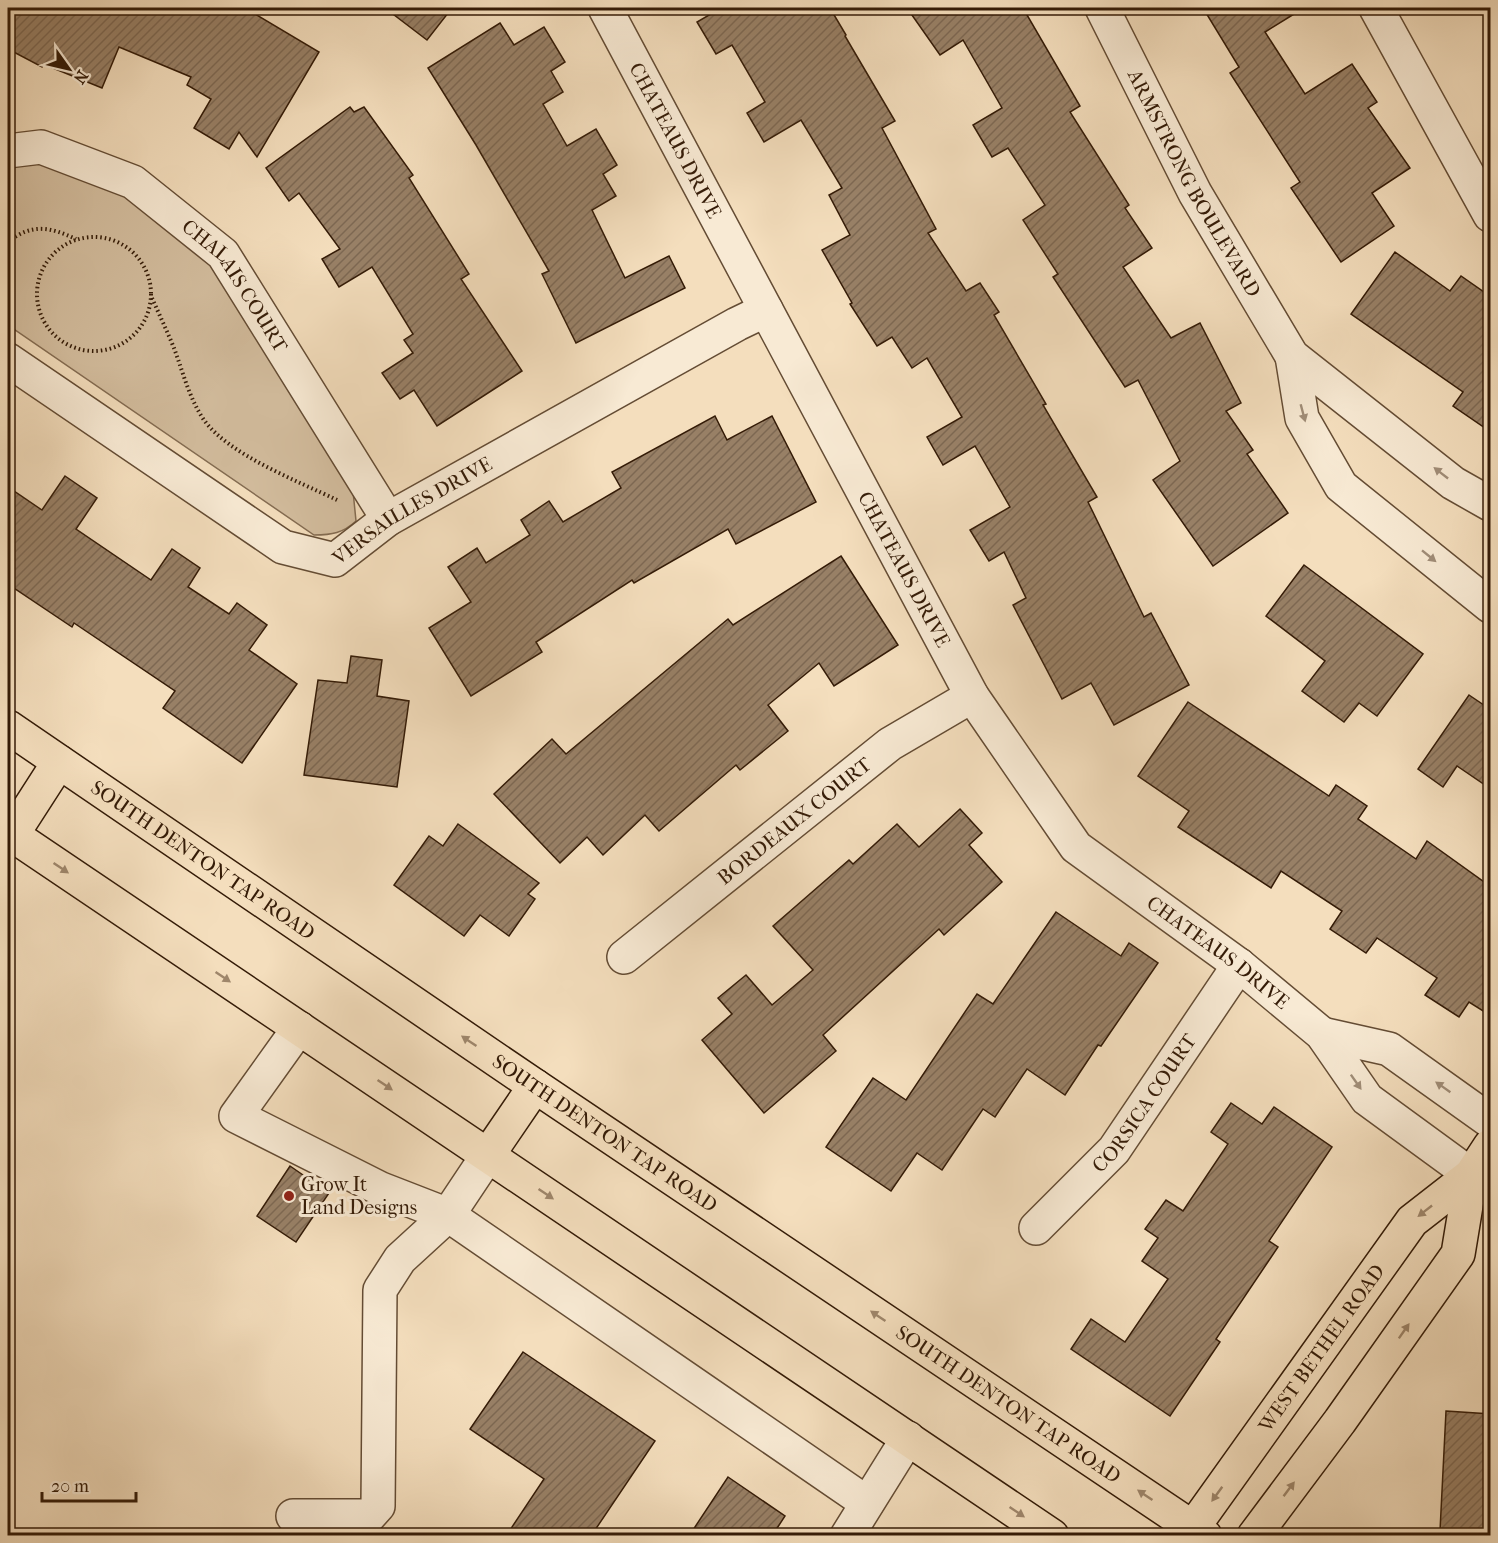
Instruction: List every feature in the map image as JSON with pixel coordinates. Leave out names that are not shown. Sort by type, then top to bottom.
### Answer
[{"type":"main road","name":"SOUTH DENTON TAP ROAD","points":[[8,727],[1195,1533]]},
{"type":"main road","points":[[59,762],[10,833],[1052,1536]]},
{"type":"main road","points":[[488,1155],[535,1086]]},
{"type":"main road","name":"WEST BETHEL ROAD","points":[[1195,1533],[1412,1221],[1471,1175],[1491,1146]]},
{"type":"main road","name":"WEST BETHEL ROAD","points":[[1254,1536],[1340,1421],[1458,1254],[1471,1175]]},
{"type":"street","name":"CHATEAUS DRIVE","points":[[604,8],[972,696],[1076,847],[1239,965],[1322,1034],[1367,1099],[1471,1175]]},
{"type":"street","name":"ARMSTRONG BOULEVARD","points":[[1102,8],[1195,193],[1292,356],[1453,483],[1491,504]]},
{"type":"street","points":[[1376,8],[1491,215]]},
{"type":"street","name":"CHALAIS COURT","points":[[8,151],[41,147],[132,182],[223,254],[388,519]]},
{"type":"street","name":"VERSAILLES DRIVE","points":[[8,360],[283,547],[335,560],[388,519],[766,310]]},
{"type":"street","name":"ARMSTRONG BOULEVARD","points":[[1292,356],[1302,418],[1341,486],[1491,606]]},
{"type":"street","name":"BORDEAUX COURT","points":[[624,957],[890,744],[972,696]]},
{"type":"street","name":"CORSICA COURT","points":[[1036,1228],[1114,1150],[1239,965]]},
{"type":"street","points":[[299,1028],[236,1116],[381,1189],[448,1215],[867,1503]]},
{"type":"street","name":"CHATEAUS DRIVE","points":[[1322,1034],[1389,1049],[1491,1121]]},
{"type":"street","points":[[293,1516],[369,1516],[378,1506],[380,1290],[400,1259],[448,1215],[488,1155]]},
{"type":"street","points":[[847,1536],[908,1438]]},
{"type":"path","points":[[8,242],[17,235],[32,229],[55,230],[76,239]]},
{"type":"path","points":[[94,236],[112,239],[129,248],[142,261],[150,278],[151,297],[147,315],[137,331],[122,344],[104,350],[86,351],[68,345],[52,333],[42,317],[37,299],[38,280],[46,262],[59,249],[76,239],[94,236]]},
{"type":"path","points":[[151,297],[174,348],[188,390],[205,421],[226,442],[264,465],[344,504],[388,519]]},
{"type":"shaded area","points":[[27,157],[127,195],[223,274],[353,491],[356,521],[337,532],[314,535],[8,325],[8,164]]},
{"type":"building","points":[[8,8],[245,8],[319,52],[257,157],[239,132],[229,149],[194,128],[211,99],[187,85],[191,77],[119,47],[102,88],[43,64],[42,67],[8,49]]},
{"type":"building","points":[[385,8],[452,8],[427,40]]},
{"type":"building","points":[[721,8],[830,8],[895,121],[882,128],[936,229],[928,233],[966,291],[980,283],[999,312],[994,315],[1097,497],[1088,502],[1144,617],[1151,613],[1189,685],[1114,725],[1091,683],[1062,699],[1013,605],[1026,598],[1004,552],[989,561],[970,530],[1010,507],[975,446],[943,465],[927,437],[962,417],[927,358],[912,368],[892,337],[877,346],[850,304],[852,303],[822,250],[850,235],[829,195],[842,188],[801,120],[764,142],[747,113],[765,102],[732,45],[716,54],[697,22]]},
{"type":"building","points":[[907,8],[1023,8],[1080,106],[1070,112],[1129,205],[1125,208],[1152,248],[1123,267],[1171,338],[1200,323],[1241,403],[1226,411],[1253,450],[1247,454],[1288,513],[1213,566],[1153,480],[1180,461],[1138,380],[1125,387],[1053,277],[1058,274],[1023,220],[1045,205],[1008,148],[992,157],[973,125],[1002,108],[963,40],[940,55]]},
{"type":"building","points":[[1203,8],[1304,8],[1265,32],[1305,94],[1352,64],[1377,102],[1368,108],[1410,168],[1372,193],[1394,226],[1341,262],[1291,188],[1300,182],[1230,73],[1239,67]]},
{"type":"building","points":[[500,23],[514,45],[544,27],[565,62],[551,71],[563,92],[543,104],[567,146],[596,129],[617,165],[603,174],[616,196],[592,210],[625,278],[669,256],[685,288],[576,343],[542,274],[549,271],[476,145],[428,68]]},
{"type":"building","points":[[350,107],[354,112],[364,107],[413,175],[409,178],[469,274],[461,279],[522,371],[437,426],[414,390],[400,399],[382,373],[413,353],[404,340],[413,334],[372,267],[339,287],[322,259],[340,249],[299,193],[289,201],[266,168]]},
{"type":"building","points":[[1395,252],[1450,291],[1461,276],[1491,297],[1491,432],[1453,406],[1463,392],[1351,314]]},
{"type":"building","points":[[715,416],[727,440],[772,416],[816,502],[736,544],[728,529],[634,583],[632,580],[536,642],[542,652],[471,696],[429,628],[471,602],[448,567],[477,548],[486,563],[530,535],[521,520],[549,501],[563,522],[621,488],[612,472]]},
{"type":"building","points":[[65,476],[97,498],[76,529],[151,580],[172,549],[200,568],[188,587],[229,614],[237,603],[267,625],[249,650],[297,684],[242,763],[163,708],[175,691],[74,623],[72,627],[8,584],[8,487],[42,510]]},
{"type":"building","points":[[841,556],[898,645],[834,686],[819,663],[768,705],[788,731],[740,770],[736,765],[659,831],[645,815],[603,855],[587,837],[560,863],[494,794],[552,739],[566,754],[728,619],[733,625]]},
{"type":"building","points":[[1304,565],[1423,654],[1377,716],[1359,703],[1344,722],[1302,691],[1325,661],[1266,616]]},
{"type":"building","points":[[351,656],[382,660],[377,696],[409,701],[397,787],[304,775],[318,680],[347,683]]},
{"type":"building","points":[[1469,695],[1491,710],[1491,789],[1457,766],[1443,787],[1418,769]]},
{"type":"building","points":[[1188,702],[1329,796],[1336,785],[1367,806],[1358,819],[1416,859],[1427,841],[1491,887],[1491,1016],[1469,1002],[1459,1017],[1425,995],[1437,978],[1377,938],[1366,953],[1330,929],[1342,911],[1281,871],[1271,888],[1178,827],[1189,811],[1138,776]]},
{"type":"building","points":[[960,809],[982,833],[969,845],[1002,882],[944,935],[939,929],[823,1035],[836,1051],[764,1113],[702,1040],[732,1014],[718,998],[746,975],[772,1005],[813,970],[773,926],[849,860],[853,864],[897,824],[919,847]]},
{"type":"building","points":[[458,824],[539,883],[528,894],[535,899],[509,936],[480,915],[464,936],[394,885],[429,836],[443,846]]},
{"type":"building","points":[[1056,912],[1121,956],[1129,943],[1158,963],[1101,1046],[1098,1045],[1065,1095],[1027,1069],[995,1117],[983,1109],[942,1170],[917,1153],[891,1191],[826,1147],[873,1078],[906,1100],[977,994],[993,1004]]},
{"type":"building","points":[[1231,1103],[1262,1124],[1274,1107],[1332,1147],[1269,1241],[1278,1247],[1216,1339],[1220,1342],[1170,1416],[1071,1349],[1091,1319],[1125,1342],[1168,1279],[1142,1261],[1158,1238],[1145,1229],[1166,1200],[1183,1211],[1228,1144],[1211,1132]]},
{"type":"building","points":[[290,1166],[329,1193],[296,1242],[257,1216]]},
{"type":"building","points":[[523,1352],[655,1441],[591,1536],[506,1536],[544,1479],[470,1429]]},
{"type":"building","points":[[1446,1411],[1491,1414],[1491,1533],[1440,1531]]},
{"type":"building","points":[[728,1477],[785,1516],[772,1536],[689,1536]]},
{"type":"place","name":"Grow It Land Designs","points":[[289,1196]]}]
